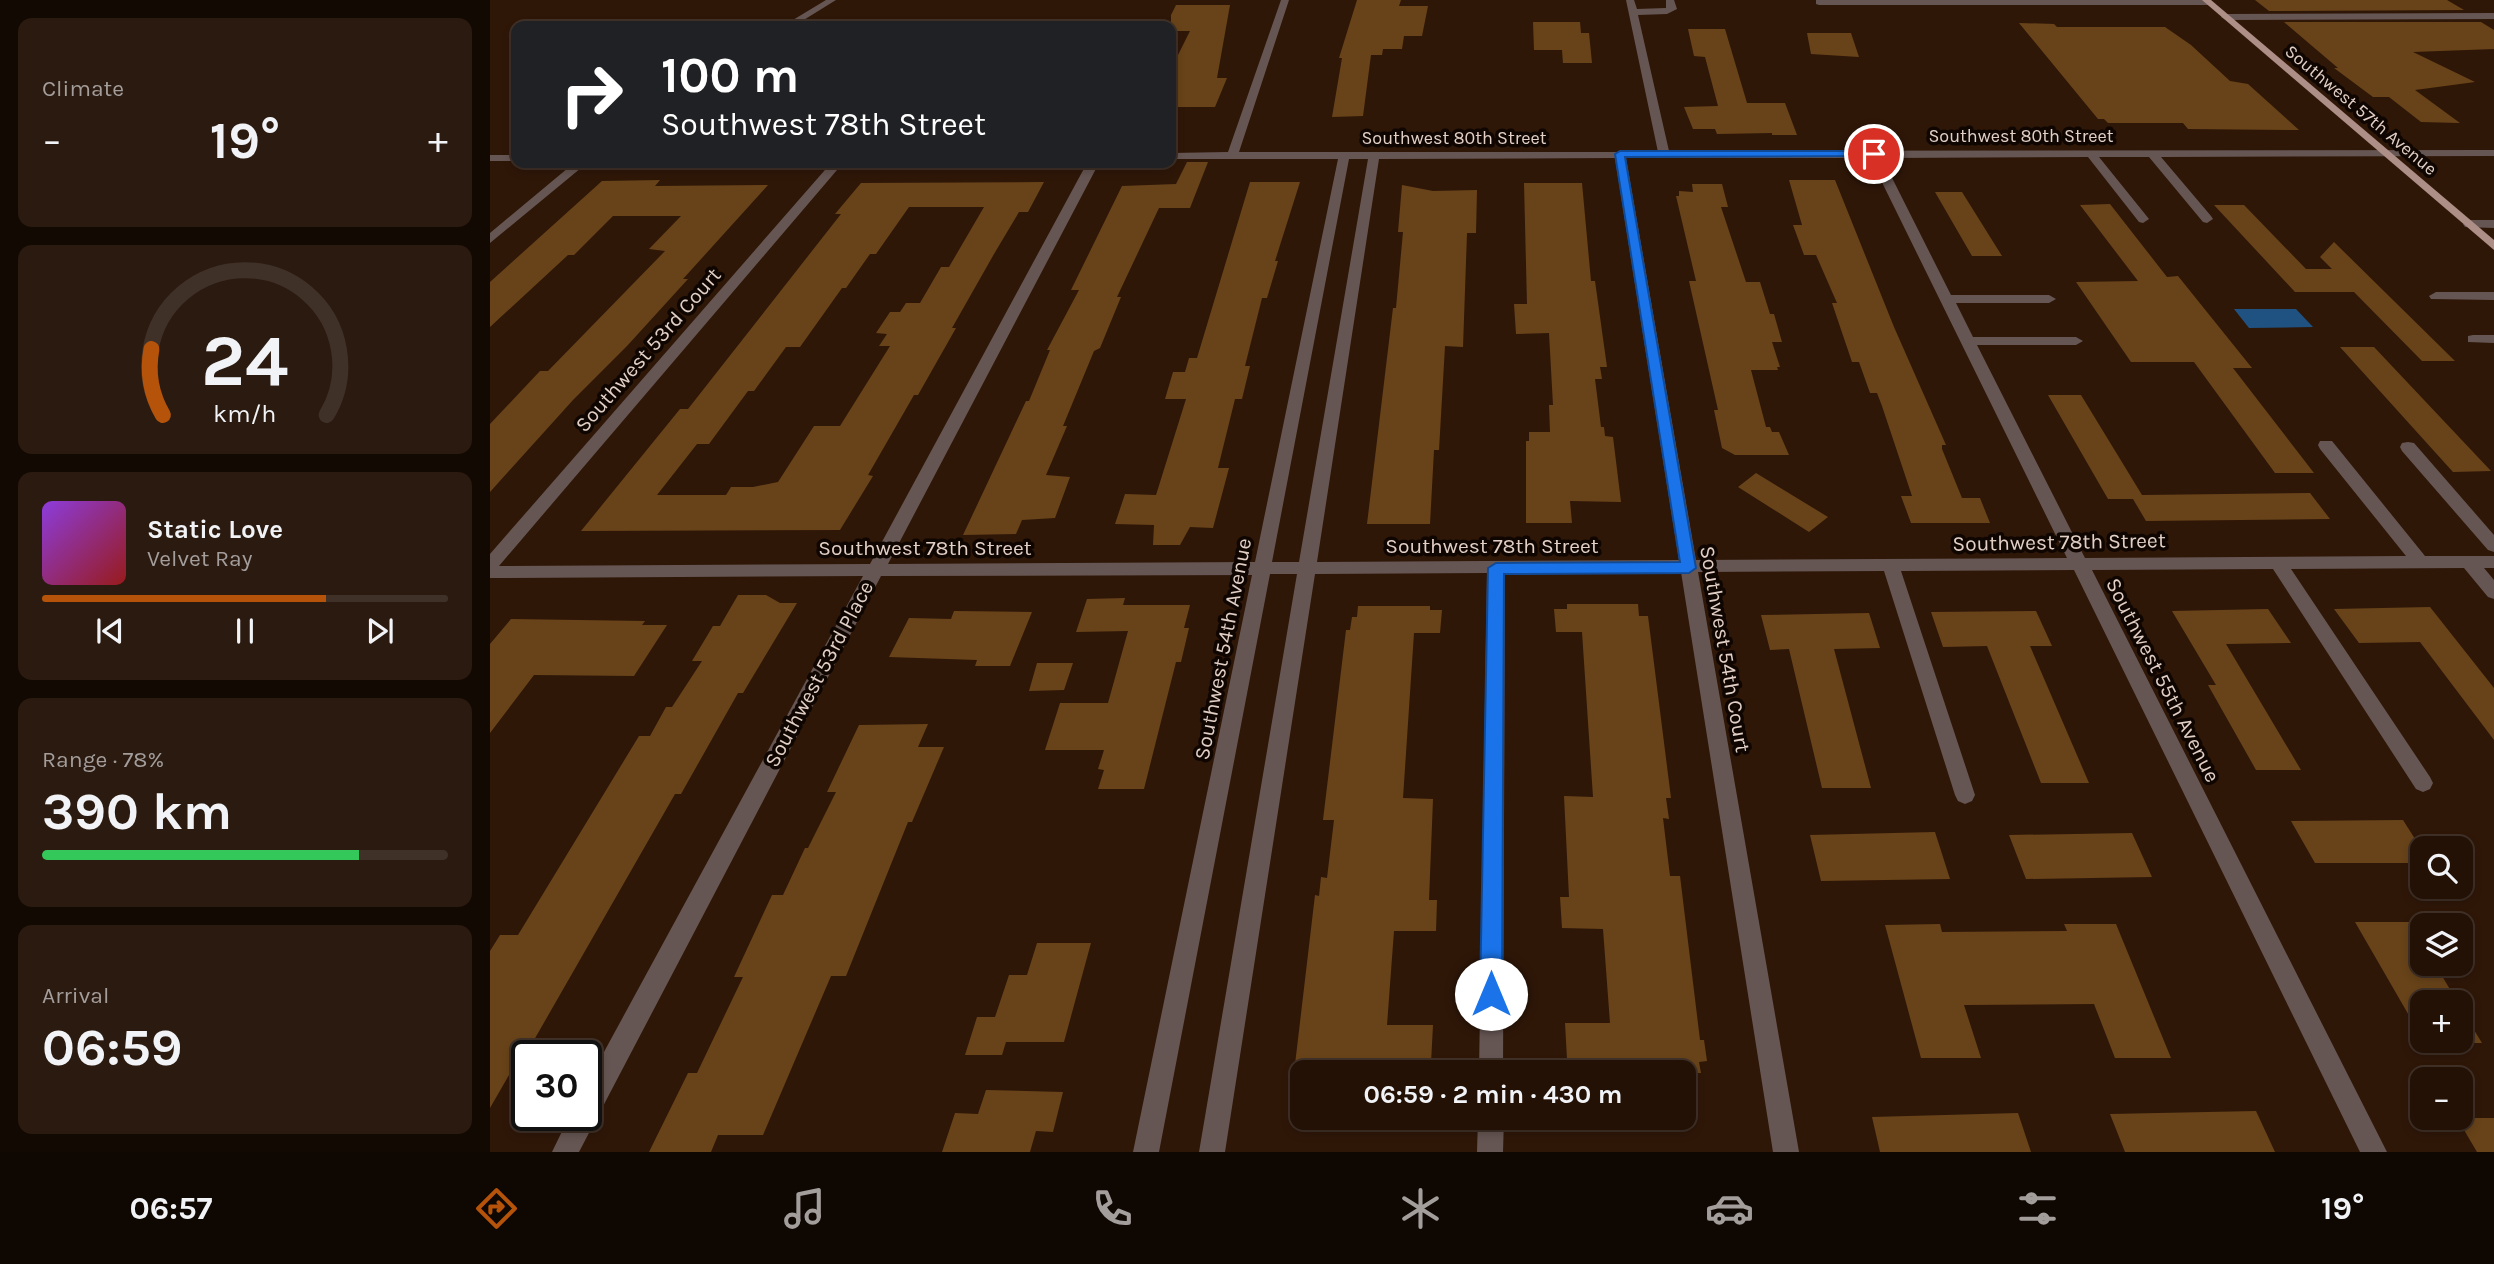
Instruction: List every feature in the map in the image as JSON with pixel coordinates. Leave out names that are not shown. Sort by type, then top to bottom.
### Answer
[{"type":"main road","name":"Southwest 57th Avenue","points":[[2207,1],[2494,246]]},
{"type":"street","points":[[796,21],[832,0]]},
{"type":"street","points":[[1232,156],[1285,0]]},
{"type":"street","points":[[1630,0],[1664,154]]},
{"type":"street","points":[[1633,12],[1668,11],[1672,9],[1670,0]]},
{"type":"street","points":[[1819,2],[2207,1]]},
{"type":"street","points":[[2226,18],[2494,16]]},
{"type":"street","points":[[2090,153],[2143,219]]},
{"type":"street","points":[[2151,153],[2207,219]]},
{"type":"street","name":"Southwest 80th Street","points":[[1176,156],[2494,153]]},
{"type":"street","name":"Southwest 54th Court","points":[[1620,154],[1786,1152]]},
{"type":"street","name":"Southwest 55th Avenue","points":[[1874,154],[2374,1152]]},
{"type":"street","name":"Southwest 54th Avenue","points":[[1146,1152],[1344,156]]},
{"type":"street","points":[[1212,1152],[1374,156]]},
{"type":"street","points":[[490,158],[511,158]]},
{"type":"street","points":[[490,239],[575,168]]},
{"type":"street","name":"Southwest 53rd Court","points":[[490,565],[834,168]]},
{"type":"street","name":"Southwest 53rd Place","points":[[602,1081],[1090,168]]},
{"type":"street","points":[[2469,224],[2494,224]]},
{"type":"street","points":[[2436,296],[2494,296]]},
{"type":"street","points":[[1946,299],[2049,299]]},
{"type":"street","points":[[2473,338],[2494,339]]},
{"type":"street","points":[[1967,341],[2076,341]]},
{"type":"street","points":[[2326,445],[2420,562]]},
{"type":"street","points":[[2408,447],[2494,545]]},
{"type":"street","points":[[2277,562],[2423,783]]},
{"type":"street","points":[[2469,562],[2494,592]]},
{"type":"street","name":"Southwest 78th Street","points":[[490,572],[2494,562]]},
{"type":"street","points":[[1891,566],[1965,795]]},
{"type":"street","points":[[1491,1060],[1496,568]]},
{"type":"street","points":[[1490,1130],[1490,1152]]},
{"type":"street","name":"Southwest 53rd Place","points":[[565,1152],[576,1131]]},
{"type":"water","points":[[2234,309],[2296,309],[2313,327],[2249,328]]},
{"type":"building","points":[[1357,0],[1401,0],[1399,6],[1428,6],[1422,36],[1404,36],[1402,49],[1383,49],[1382,55],[1371,55],[1363,116],[1332,117],[1342,58],[1339,58]]},
{"type":"building","points":[[2255,0],[2447,0],[2464,10],[2269,11]]},
{"type":"building","points":[[1176,5],[1230,5],[1217,78],[1227,78],[1215,107],[1176,107],[1176,59],[1190,31],[1176,31],[1176,21],[1171,21]]},
{"type":"building","points":[[1533,22],[1580,22],[1581,33],[1589,33],[1592,63],[1563,63],[1562,50],[1534,50]]},
{"type":"building","points":[[2284,22],[2481,22],[2494,30],[2494,49],[2413,52],[2475,82],[2415,90],[2460,123],[2421,122],[2389,97],[2373,97],[2334,68],[2338,68]]},
{"type":"building","points":[[2019,23],[2054,24],[2057,27],[2165,27],[2191,45],[2230,81],[2248,84],[2299,130],[2188,129],[2183,123],[2108,123],[2104,119],[2098,119]]},
{"type":"building","points":[[1688,29],[1725,29],[1747,103],[1785,103],[1797,135],[1717,134],[1715,129],[1693,129],[1684,107],[1718,106],[1705,57],[1694,56]]},
{"type":"building","points":[[1807,33],[1851,33],[1859,57],[1811,54]]},
{"type":"building","points":[[1187,162],[1208,162],[1190,208],[1159,208],[1117,297],[1121,297],[1100,348],[1094,351],[1063,426],[1067,426],[1046,475],[1070,477],[1055,518],[1022,520],[1016,534],[963,535],[1026,401],[1029,401],[1050,350],[1047,350],[1079,290],[1071,290],[1122,186],[1176,184]]},
{"type":"building","points":[[660,180],[655,186],[768,185],[683,279],[688,279],[490,492],[490,424],[540,371],[548,371],[665,251],[649,249],[681,216],[613,216],[574,255],[568,255],[490,327],[490,282],[602,181]]},
{"type":"building","points":[[1789,180],[1835,180],[1894,327],[1946,445],[1942,445],[1942,449],[1962,498],[1980,498],[1990,523],[1911,523],[1901,496],[1912,496],[1882,406],[1877,393],[1870,393],[1859,362],[1852,362],[1832,303],[1837,303],[1816,255],[1804,255],[1793,225],[1802,225]]},
{"type":"building","points":[[1044,182],[1028,212],[1019,212],[994,254],[952,328],[956,328],[868,475],[873,476],[840,530],[581,531],[680,409],[688,409],[841,214],[835,214],[861,183]],"holes":[[[909,207],[984,207],[949,267],[941,267],[920,303],[906,303],[900,312],[890,312],[876,333],[887,334],[879,346],[890,346],[840,426],[814,426],[778,482],[753,487],[731,487],[726,495],[657,495],[697,444],[709,444],[748,391],[754,391],[786,347],[800,347],[842,288],[846,288],[870,254],[876,254]]]},
{"type":"building","points":[[1250,182],[1300,182],[1275,261],[1278,261],[1267,298],[1262,298],[1245,366],[1250,366],[1242,399],[1235,399],[1218,468],[1229,468],[1213,528],[1190,527],[1180,545],[1153,545],[1154,525],[1115,524],[1125,494],[1156,495],[1186,399],[1165,399],[1173,372],[1185,372],[1189,358],[1197,358]]},
{"type":"building","points":[[1524,183],[1582,183],[1591,281],[1595,281],[1607,367],[1600,367],[1602,379],[1595,379],[1601,427],[1604,427],[1605,436],[1613,437],[1621,502],[1570,501],[1572,523],[1526,523],[1526,441],[1529,441],[1529,432],[1550,432],[1549,405],[1553,405],[1549,333],[1516,334],[1514,304],[1527,304]]},
{"type":"building","points":[[1692,184],[1722,184],[1728,207],[1721,207],[1746,282],[1760,282],[1770,314],[1774,314],[1782,342],[1772,342],[1780,367],[1777,367],[1778,370],[1751,370],[1766,427],[1770,427],[1772,432],[1779,432],[1789,455],[1735,455],[1722,448],[1714,410],[1718,410],[1689,281],[1696,281],[1676,196],[1679,196],[1679,191],[1693,192]]},
{"type":"building","points":[[1402,185],[1433,191],[1477,190],[1476,233],[1467,233],[1463,347],[1445,346],[1439,450],[1434,450],[1430,524],[1367,524],[1393,308],[1396,308],[1403,232],[1398,232]]},
{"type":"building","points":[[1935,192],[1962,192],[2002,256],[1972,256]]},
{"type":"building","points":[[2110,204],[2167,277],[2178,276],[2252,368],[2233,368],[2314,473],[2275,473],[2194,362],[2131,362],[2076,282],[2138,281],[2080,205]]},
{"type":"building","points":[[2214,205],[2244,205],[2306,269],[2332,269],[2320,257],[2334,242],[2455,361],[2422,361],[2354,292],[2295,292]]},
{"type":"building","points":[[2340,347],[2374,347],[2491,471],[2453,472]]},
{"type":"building","points":[[2048,395],[2081,395],[2142,495],[2310,493],[2330,519],[2146,521],[2133,499],[2108,499]]},
{"type":"building","points":[[1756,473],[1828,517],[1809,532],[1738,487]]},
{"type":"building","points":[[738,595],[766,595],[780,603],[797,603],[743,693],[738,693],[681,794],[675,794],[534,1040],[511,1040],[511,1071],[490,1108],[490,951],[500,935],[518,935],[639,736],[650,736],[666,707],[672,707],[702,661],[692,661],[713,626],[720,626]]},
{"type":"building","points":[[1125,598],[1123,605],[1190,605],[1184,628],[1189,628],[1181,662],[1176,662],[1144,789],[1098,789],[1104,770],[1098,769],[1104,750],[1045,750],[1060,703],[1108,703],[1128,631],[1076,632],[1087,599]]},
{"type":"building","points":[[1567,604],[1638,604],[1639,616],[1648,616],[1671,798],[1666,798],[1669,819],[1663,818],[1670,876],[1680,876],[1700,1040],[1704,1040],[1707,1061],[1699,1062],[1701,1073],[1696,1073],[1696,1060],[1567,1059],[1565,1023],[1610,1023],[1603,929],[1562,928],[1560,897],[1569,897],[1564,796],[1593,797],[1582,632],[1556,632],[1554,609],[1567,609]]},
{"type":"building","points":[[1358,606],[1430,606],[1430,610],[1442,610],[1440,633],[1414,633],[1403,798],[1433,799],[1429,900],[1437,900],[1436,931],[1394,931],[1387,1025],[1433,1025],[1431,1060],[1296,1060],[1315,895],[1319,896],[1321,877],[1327,878],[1334,820],[1323,820],[1346,630],[1350,630],[1352,617],[1357,617]]},
{"type":"building","points":[[2430,607],[2494,688],[2494,740],[2420,642],[2359,643],[2334,609]]},
{"type":"building","points":[[2268,609],[2291,643],[2226,644],[2301,770],[2256,770],[2208,685],[2216,685],[2172,611]]},
{"type":"building","points":[[954,611],[1032,612],[1010,666],[975,666],[977,660],[889,657],[909,618],[951,619]]},
{"type":"building","points":[[2036,611],[2052,646],[2030,646],[2089,783],[2041,783],[1987,646],[1943,647],[1931,612]]},
{"type":"building","points":[[1869,613],[1880,648],[1834,649],[1871,788],[1822,788],[1789,649],[1770,650],[1761,615]]},
{"type":"building","points":[[511,619],[645,621],[642,625],[667,625],[634,676],[534,675],[490,733],[490,644]]},
{"type":"building","points":[[1037,663],[1073,663],[1064,690],[1029,691]]},
{"type":"building","points":[[928,724],[918,747],[944,747],[912,822],[908,822],[846,976],[831,976],[763,1135],[718,1135],[711,1152],[649,1152],[688,1073],[697,1073],[743,977],[734,977],[772,895],[783,895],[836,792],[827,792],[859,725]]},
{"type":"building","points":[[2403,820],[2413,836],[2410,836],[2410,863],[2315,863],[2291,821]]},
{"type":"building","points":[[1935,832],[1950,879],[1821,881],[1810,835]]},
{"type":"building","points":[[2132,833],[2152,877],[2026,879],[2009,835]]},
{"type":"building","points":[[2355,922],[2409,922],[2410,976],[2442,976],[2450,990],[2410,990],[2410,1017]]},
{"type":"building","points":[[1940,924],[1942,932],[2067,931],[2064,924],[2116,924],[2171,1058],[2115,1058],[2094,1004],[1964,1005],[1981,1058],[1921,1058],[1885,925]]},
{"type":"building","points":[[1037,943],[1091,943],[1064,1042],[1006,1042],[1002,1055],[965,1055],[977,1017],[995,1017],[1009,975],[1027,975]]},
{"type":"building","points":[[2473,1028],[2482,1043],[2473,1043]]},
{"type":"building","points":[[986,1090],[1063,1092],[1053,1132],[1036,1131],[1030,1152],[942,1152],[955,1113],[978,1114]]},
{"type":"building","points":[[2256,1111],[2275,1152],[2125,1152],[2110,1114]]},
{"type":"building","points":[[2018,1113],[2031,1152],[1880,1152],[1872,1117]]},
{"type":"building","points":[[2473,1118],[2494,1118],[2494,1152],[2477,1152],[2464,1130],[2473,1130]]},
{"type":"route","points":[[1491,994],[1496,568],[1689,568],[1620,154],[1874,154]]}]
